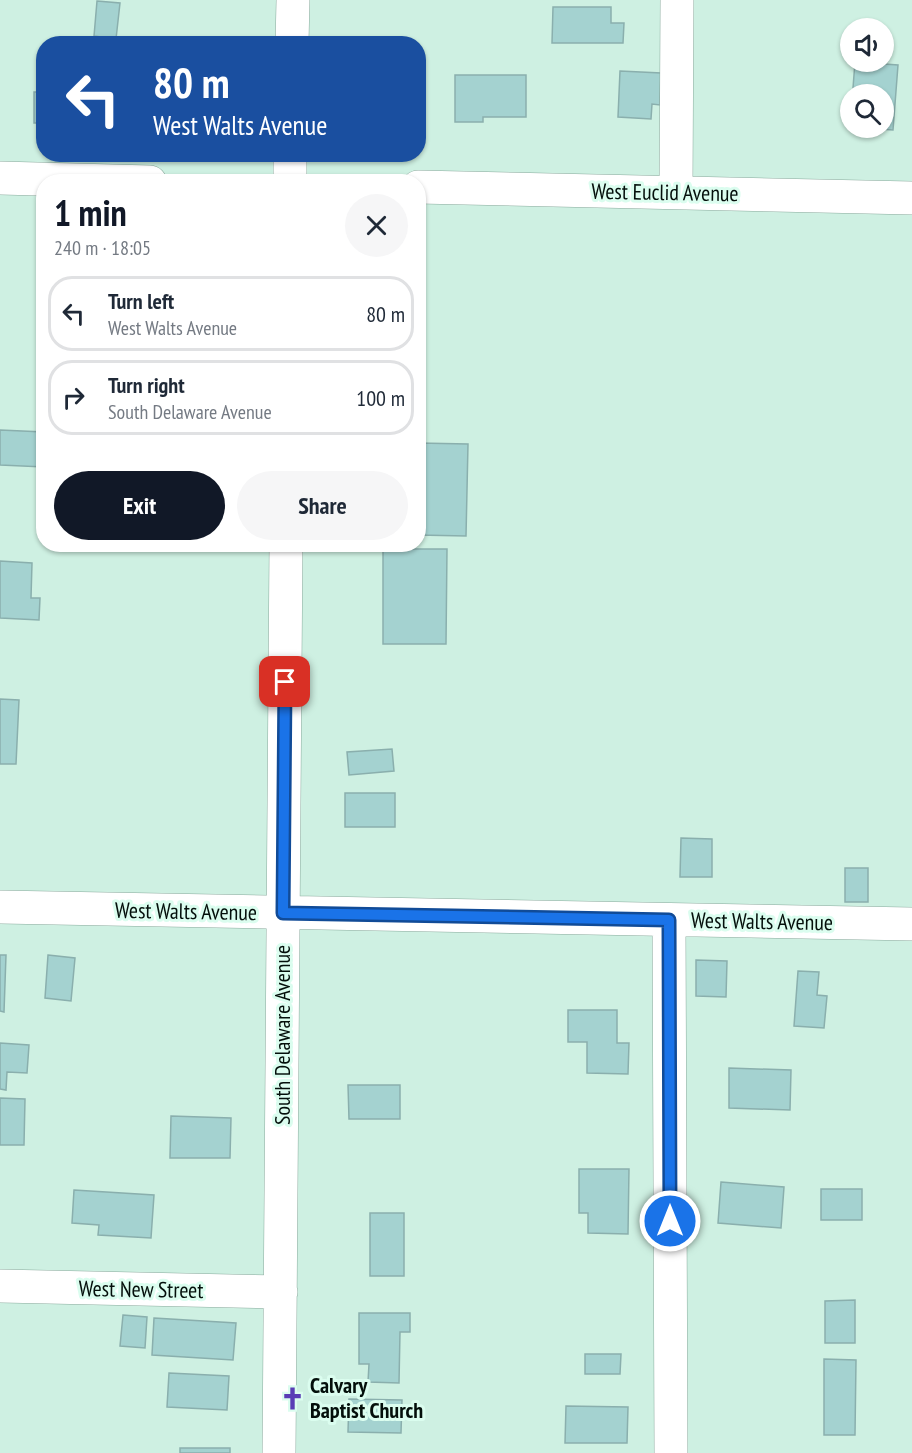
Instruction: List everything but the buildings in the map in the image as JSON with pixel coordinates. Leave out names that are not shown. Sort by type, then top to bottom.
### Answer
[{"type":"street","points":[[292,0],[292,36]]},
{"type":"street","points":[[676,192],[677,0]]},
{"type":"street","points":[[0,178],[36,179]]},
{"type":"street","name":"West Euclid Avenue","points":[[426,187],[912,198]]},
{"type":"street","name":"South Delaware Avenue","points":[[279,1453],[286,552]]},
{"type":"street","name":"West Walts Avenue","points":[[0,908],[912,924]]},
{"type":"street","points":[[669,920],[671,1453]]},
{"type":"street","name":"West New Street","points":[[0,1286],[281,1292]]},
{"type":"place","name":"Calvary Baptist Church","points":[[292,1398]]},
{"type":"route","points":[[285,682],[283,913],[669,920],[670,1221]]}]
